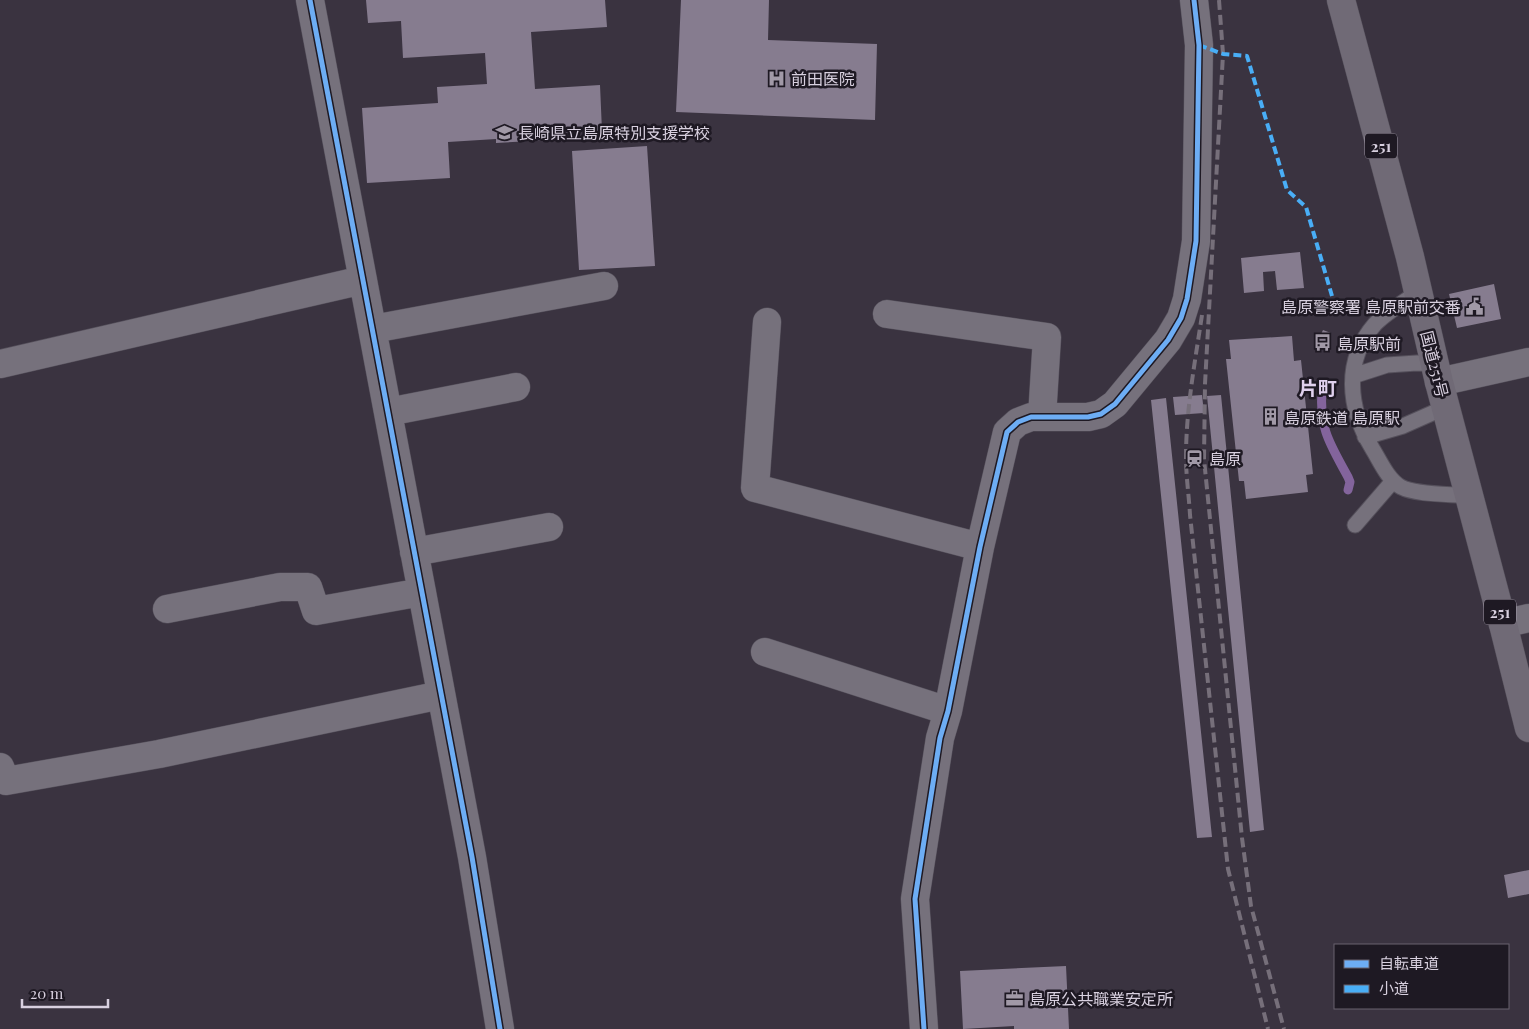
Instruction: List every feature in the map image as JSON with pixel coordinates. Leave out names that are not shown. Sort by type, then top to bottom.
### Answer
[{"type":"highway","name":"国道251号","points":[[1341,0],[1418,292],[1469,496],[1516,621],[1529,728]]},
{"type":"street","points":[[310,0],[472,857],[500,1029]]},
{"type":"street","points":[[924,1029],[915,898],[940,738],[948,712],[980,547],[1007,432],[1018,422],[1031,417],[1088,417],[1101,414],[1115,404],[1168,340],[1180,318],[1187,299],[1196,241],[1199,45],[1194,0]]},
{"type":"street","points":[[0,364],[363,280]]},
{"type":"street","points":[[373,329],[604,286]]},
{"type":"street","points":[[887,314],[1047,337],[1042,417]]},
{"type":"street","points":[[766,322],[755,488],[980,547]]},
{"type":"street","points":[[1440,385],[1529,362]]},
{"type":"street","points":[[388,412],[516,387]]},
{"type":"street","points":[[414,552],[549,527]]},
{"type":"street","points":[[167,609],[280,587],[308,587],[316,610],[422,592]]},
{"type":"street","points":[[765,652],[948,712]]},
{"type":"street","points":[[0,768],[6,781],[159,754],[441,695]]},
{"type":"lane","points":[[1418,292],[1376,324],[1357,351],[1352,393],[1366,437],[1393,481],[1401,487],[1410,490],[1469,496]]},
{"type":"lane","points":[[1353,376],[1387,365],[1416,363],[1440,385],[1403,426],[1366,437]]},
{"type":"lane","points":[[1355,524],[1393,481]]},
{"type":"building","points":[[366,0],[605,0],[607,27],[531,32],[535,89],[600,85],[602,131],[550,134],[551,140],[496,143],[496,139],[448,142],[450,178],[367,183],[362,108],[438,103],[437,87],[487,84],[485,53],[403,58],[401,21],[368,23]]},
{"type":"building","name":"前田医院","points":[[681,0],[769,0],[768,40],[877,44],[875,120],[676,112]]},
{"type":"building","points":[[647,146],[655,266],[579,270],[572,151]]},
{"type":"building","points":[[1300,252],[1304,288],[1277,290],[1275,271],[1263,272],[1264,291],[1244,293],[1241,258]]},
{"type":"building","name":"島原警察署 島原駅前交番","points":[[1494,284],[1501,319],[1457,328],[1449,294]]},
{"type":"building","points":[[1323,330],[1331,333],[1325,348],[1316,344]]},
{"type":"building","name":"島原鉄道 島原駅","points":[[1292,336],[1294,361],[1301,360],[1313,474],[1306,475],[1308,492],[1246,499],[1244,481],[1239,481],[1226,359],[1231,359],[1229,340]]},
{"type":"building","points":[[1202,395],[1204,413],[1175,415],[1173,397]]},
{"type":"building","points":[[1221,395],[1264,830],[1250,832],[1207,396]]},
{"type":"building","points":[[1166,398],[1212,837],[1197,838],[1151,400]]},
{"type":"building","points":[[1529,870],[1529,894],[1508,898],[1504,875]]},
{"type":"building","name":"島原公共職業安定所","points":[[1066,966],[1069,1029],[1014,1029],[1014,1026],[963,1029],[960,971]]},
{"type":"waterway","points":[[1322,390],[1324,426],[1331,445],[1350,482],[1348,490]]},
{"type":"railway","points":[[1219,0],[1223,54],[1205,384],[1204,459],[1242,838],[1251,906],[1284,1029]]},
{"type":"railway","points":[[1202,315],[1191,386],[1186,439],[1190,515],[1228,869],[1268,1029]]},
{"type":"marked path","points":[[1199,45],[1223,54],[1247,56],[1287,190],[1306,207],[1332,296]]},
{"type":"cycle path","points":[[310,0],[472,857],[500,1029]]},
{"type":"cycle path","points":[[924,1029],[915,899],[940,738],[948,711],[980,547],[1007,432],[1018,422],[1031,417],[1088,417],[1101,414],[1115,404],[1168,340],[1181,318],[1187,299],[1196,241],[1199,45],[1194,0]]},
{"type":"place","name":"前田医院","points":[[777,78]]},
{"type":"place","name":"長崎県立島原特別支援学校","points":[[504,132]]},
{"type":"place","name":"島原警察署 島原駅前交番","points":[[1475,306]]},
{"type":"place","name":"島原駅前","points":[[1323,343]]},
{"type":"place","name":"島原鉄道 島原駅","points":[[1270,417]]},
{"type":"place","name":"島原","points":[[1195,458]]},
{"type":"place","name":"島原公共職業安定所","points":[[1015,998]]},
{"type":"district","name":"片町","points":[[1318,387]]}]
